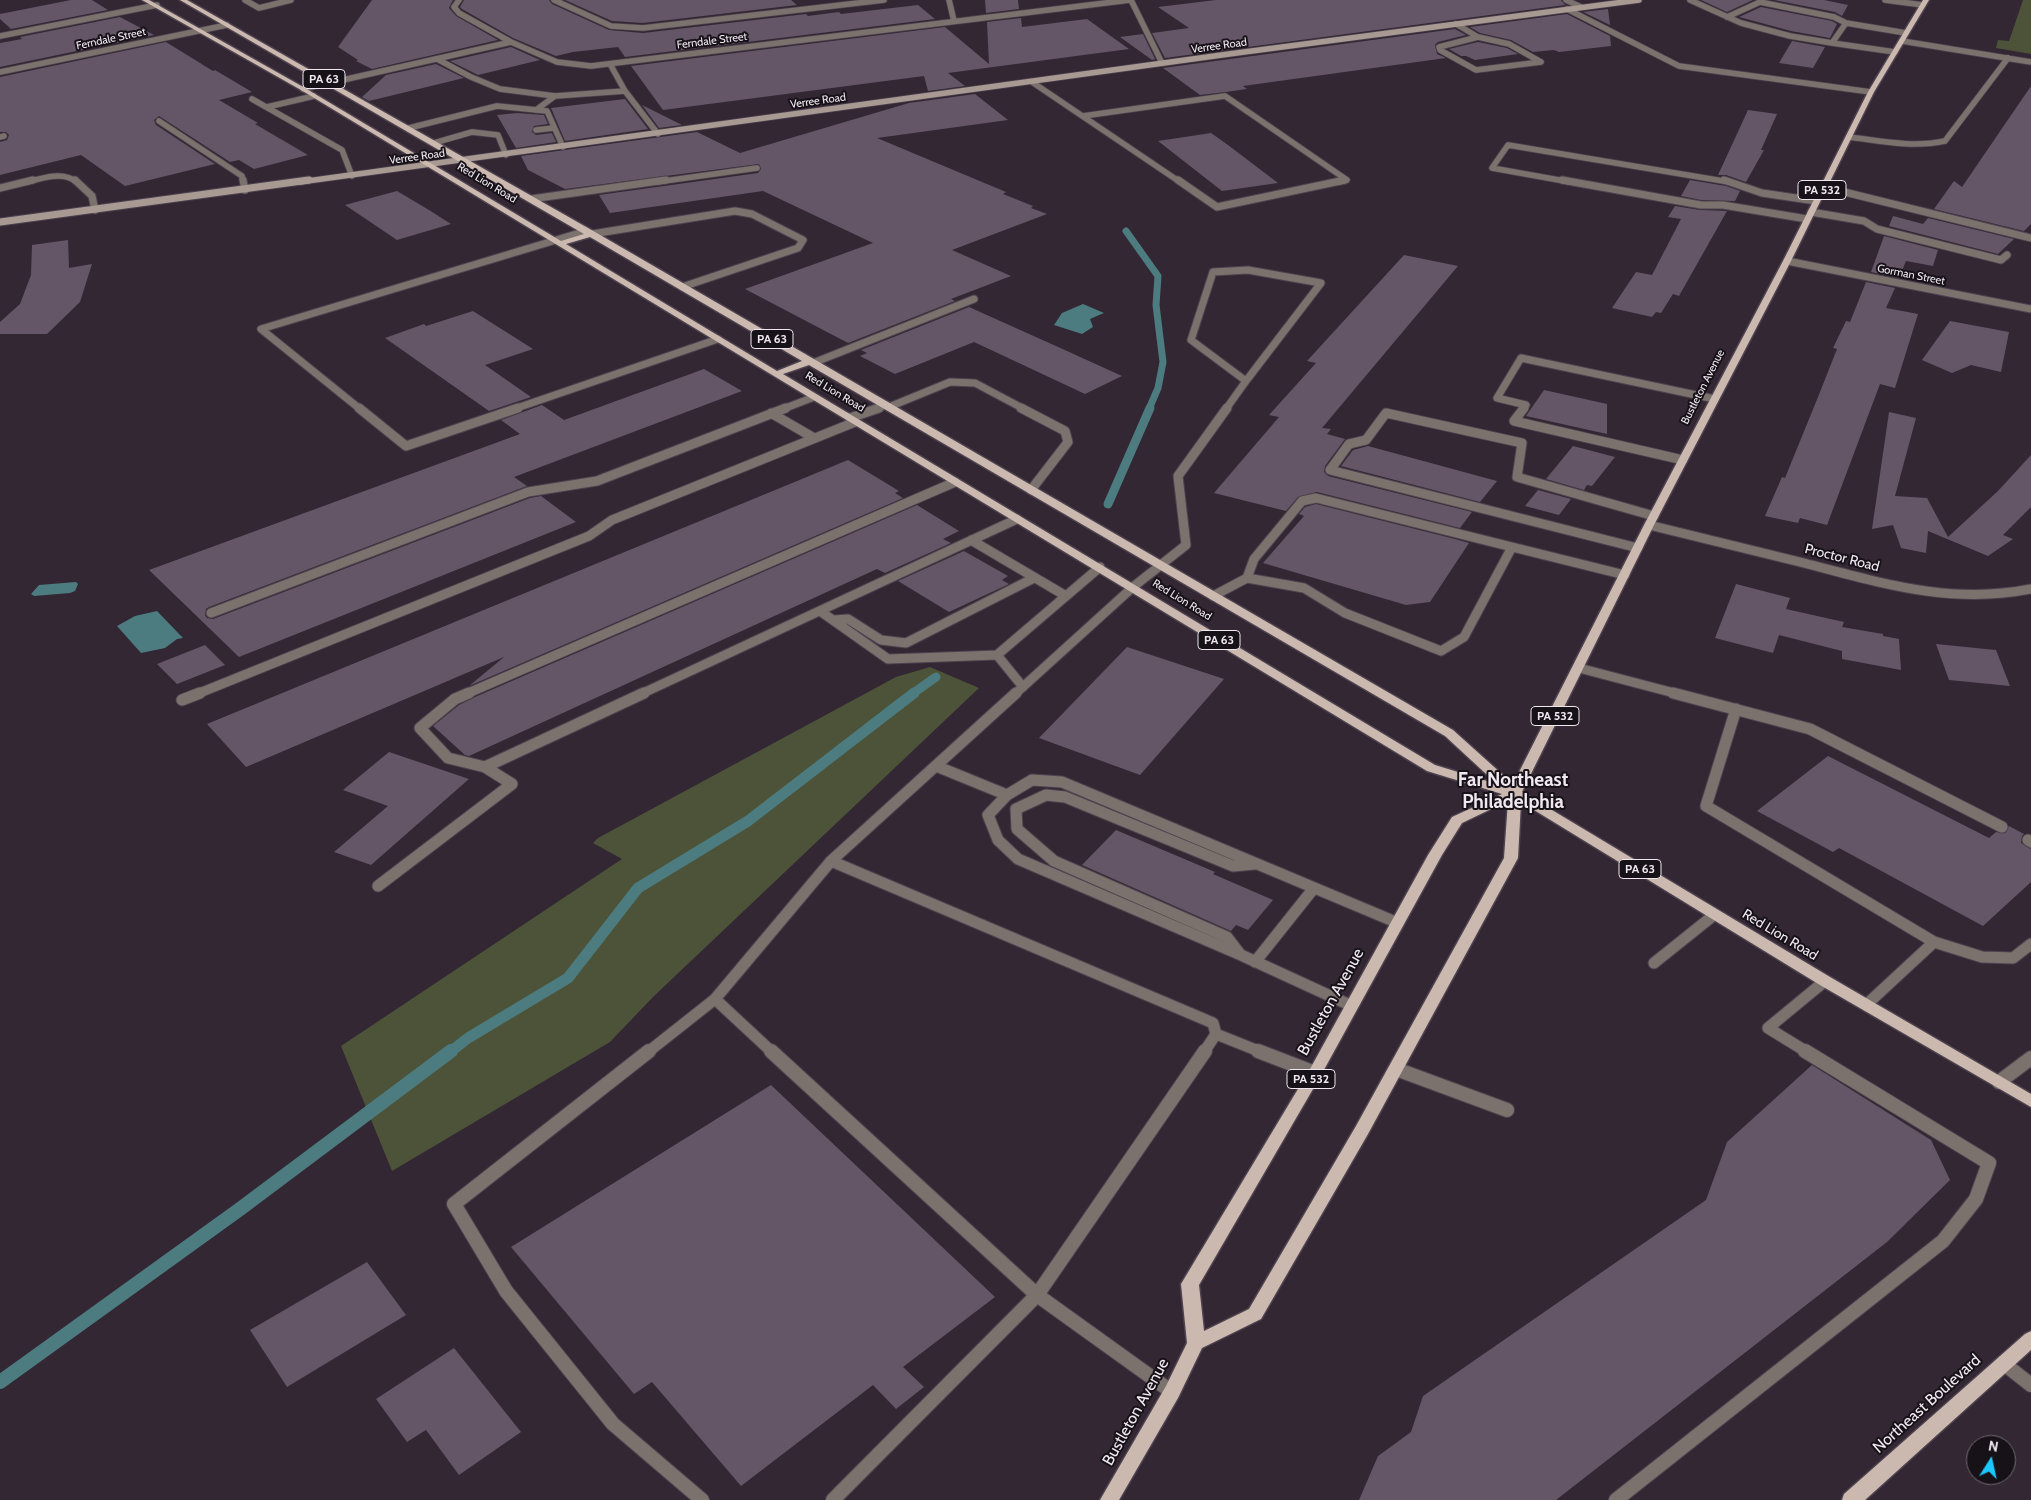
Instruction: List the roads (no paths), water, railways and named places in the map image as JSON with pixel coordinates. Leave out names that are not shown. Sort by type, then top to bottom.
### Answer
[{"type":"main road","name":"Red Lion Road","points":[[145,0],[158,5],[303,89],[955,482],[1100,567],[1431,768],[1515,793]]},
{"type":"main road","name":"Red Lion Road","points":[[183,0],[434,142],[1449,733],[1515,793],[1714,915],[2031,1101]]},
{"type":"main road","name":"Verree Road","points":[[0,222],[429,166],[1639,0]]},
{"type":"main road","name":"Bustleton Avenue","points":[[1196,1343],[1255,1314],[1396,1069],[1511,858],[1515,793],[1638,548],[1808,220],[1871,92],[1925,2]]},
{"type":"main road","points":[[557,242],[589,233]]},
{"type":"main road","points":[[776,374],[811,362]]},
{"type":"main road","name":"Bustleton Avenue","points":[[1109,1500],[1172,1392],[1196,1343],[1190,1284],[1315,1073],[1435,855],[1457,820],[1515,793]]},
{"type":"main road","name":"Northeast Boulevard","points":[[1851,1500],[2031,1339]]},
{"type":"street","points":[[245,0],[259,8],[291,0]]},
{"type":"street","name":"Ferndale Street","points":[[459,0],[454,8],[458,13],[511,42],[557,62],[591,66],[1130,0]]},
{"type":"street","points":[[554,0],[611,26],[625,28],[643,28],[884,0]]},
{"type":"street","points":[[949,0],[954,21]]},
{"type":"street","points":[[1130,0],[1162,64]]},
{"type":"street","points":[[1566,0],[1581,8]]},
{"type":"street","points":[[1690,0],[1741,23],[1790,36],[1895,52]]},
{"type":"street","points":[[1747,0],[1756,4],[1787,10]]},
{"type":"street","points":[[1885,0],[1925,2]]},
{"type":"street","points":[[1727,17],[1760,2],[1834,17],[1846,23]]},
{"type":"street","points":[[0,36],[158,5]]},
{"type":"street","points":[[1567,9],[1678,66],[1871,92]]},
{"type":"street","points":[[1806,14],[1906,33]]},
{"type":"street","points":[[1832,42],[1846,23]]},
{"type":"street","points":[[1456,24],[1478,37],[1509,44],[1540,62],[1476,70],[1440,50],[1439,47],[1470,42],[1478,37]]},
{"type":"street","name":"Ferndale Street","points":[[0,72],[227,25]]},
{"type":"street","points":[[1902,41],[2031,62]]},
{"type":"street","points":[[303,89],[511,42]]},
{"type":"street","points":[[1849,137],[1910,145],[1928,145],[1945,141],[2008,58]]},
{"type":"street","points":[[437,59],[500,89],[555,96],[625,91]]},
{"type":"street","points":[[610,64],[625,91],[658,134]]},
{"type":"street","points":[[1032,82],[1217,207],[1348,180],[1225,96],[1083,116]]},
{"type":"street","points":[[267,107],[314,96]]},
{"type":"street","points":[[536,110],[555,96]]},
{"type":"street","points":[[252,99],[342,150],[352,176]]},
{"type":"street","points":[[409,128],[496,106],[547,111],[562,147]]},
{"type":"street","points":[[449,118],[455,122]]},
{"type":"street","points":[[159,121],[242,176],[244,190]]},
{"type":"street","points":[[536,130],[554,128]]},
{"type":"street","points":[[434,142],[470,130],[498,134],[508,133]]},
{"type":"street","points":[[498,134],[506,155]]},
{"type":"street","points":[[1808,220],[1723,205],[1701,205],[1492,168],[1508,145],[1726,181],[1762,192],[1816,202]]},
{"type":"street","points":[[531,199],[758,168]]},
{"type":"street","points":[[0,188],[53,176],[72,178],[92,196],[95,210]]},
{"type":"street","points":[[1824,187],[2031,238]]},
{"type":"street","points":[[589,233],[735,211],[752,214],[803,240],[798,248],[682,287]]},
{"type":"street","points":[[1811,212],[1864,221],[1877,230],[2002,260],[2007,254]]},
{"type":"street","points":[[557,242],[261,329],[406,446],[718,339]]},
{"type":"street","name":"Gorman Street","points":[[1787,261],[2031,309]]},
{"type":"street","points":[[702,1500],[613,1424],[506,1291],[454,1204],[715,999],[831,861],[1133,587],[1186,545],[1178,476],[1246,381],[1321,283],[1248,270],[1213,272],[1192,340],[1246,381]]},
{"type":"street","points":[[811,362],[974,300]]},
{"type":"street","points":[[1683,460],[1514,421],[1526,405],[1497,398],[1521,358],[1715,399]]},
{"type":"street","points":[[182,700],[589,536],[612,520],[814,438],[852,420],[950,382],[975,383],[1065,430],[1068,442],[1031,490]]},
{"type":"street","points":[[211,614],[528,492],[597,480],[814,397]]},
{"type":"street","points":[[771,413],[814,438]]},
{"type":"street","name":"Proctor Road","points":[[1638,548],[1330,470],[1349,444],[1366,440],[1386,413],[1522,443],[1517,477],[1652,521],[1924,592],[1983,596],[2018,593],[2031,589]]},
{"type":"street","points":[[378,886],[512,784],[485,767],[448,758],[420,728],[455,699],[955,482]]},
{"type":"street","points":[[1247,578],[1254,559],[1302,501],[1316,498],[1625,575]]},
{"type":"street","points":[[485,767],[1017,519]]},
{"type":"street","points":[[971,540],[1066,596]]},
{"type":"street","points":[[1212,596],[1247,578],[1304,588],[1345,613],[1441,651],[1464,637],[1512,547]]},
{"type":"street","points":[[820,611],[888,659],[997,655],[1100,567]]},
{"type":"street","points":[[834,620],[848,619],[881,640],[906,643],[1034,578]]},
{"type":"street","points":[[997,655],[1023,687]]},
{"type":"street","points":[[1579,668],[1810,729],[2002,827]]},
{"type":"street","points":[[1736,709],[1706,806],[1934,942],[1982,957],[2013,958],[2031,944]]},
{"type":"street","points":[[936,766],[1007,795]]},
{"type":"street","points":[[1352,1006],[1241,955],[1018,860],[998,840],[988,815],[1007,795],[1032,780],[1062,782],[1398,923]]},
{"type":"street","points":[[1241,955],[1227,937],[1054,861],[1017,829],[1016,809],[1046,795],[1065,797],[1233,866],[1258,864]]},
{"type":"street","points":[[831,861],[1213,1023],[1216,1034],[1037,1295],[833,1500]]},
{"type":"street","points":[[1255,962],[1314,888]]},
{"type":"street","points":[[1654,963],[1714,915]]},
{"type":"street","points":[[1866,1005],[1934,942]]},
{"type":"street","points":[[1616,1500],[1943,1241],[1976,1198],[1989,1164],[1768,1028],[1825,981]]},
{"type":"street","points":[[715,999],[1037,1295],[1172,1392]]},
{"type":"street","points":[[1216,1034],[1315,1073]]},
{"type":"street","points":[[1999,1082],[2031,1058]]},
{"type":"street","points":[[1396,1069],[1507,1110]]},
{"type":"street","points":[[2003,1363],[2031,1385]]},
{"type":"waterway","points":[[1126,231],[1158,276],[1156,305],[1163,362],[1158,388],[1149,409]]},
{"type":"waterway","points":[[1108,504],[1150,408]]},
{"type":"waterway","points":[[912,694],[936,677]]},
{"type":"waterway","points":[[450,1052],[468,1038],[568,978],[638,888],[748,821],[914,693]]},
{"type":"waterway","points":[[0,1382],[240,1209],[451,1051]]},
{"type":"district","name":"Far Northeast Philadelphia","points":[[1513,791]]}]
